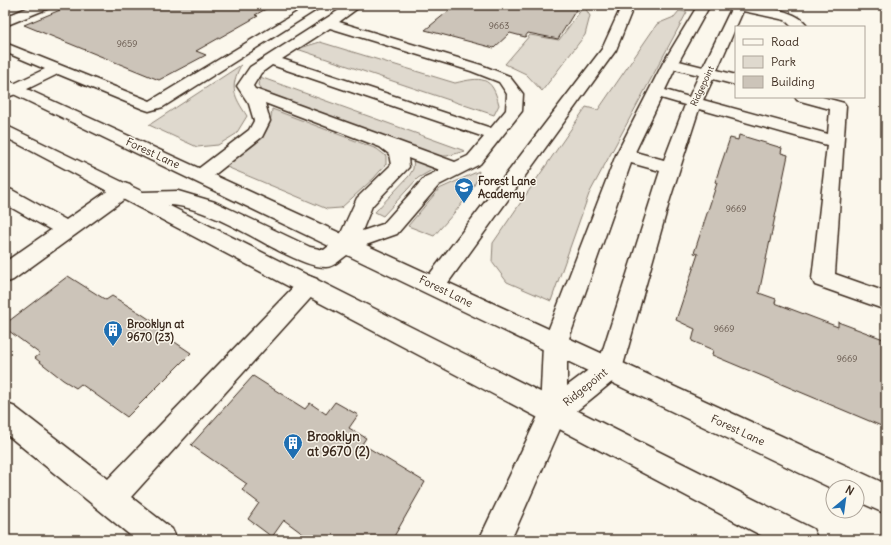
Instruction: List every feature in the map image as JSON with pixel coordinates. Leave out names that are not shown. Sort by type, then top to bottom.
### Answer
[{"type":"main road","points":[[5,22],[45,5]]},
{"type":"main road","points":[[5,47],[144,104],[153,105],[318,5]]},
{"type":"main road","points":[[201,176],[256,134],[262,121],[258,104],[244,86],[256,70],[356,5]]},
{"type":"main road","points":[[434,286],[609,50],[628,5]]},
{"type":"main road","points":[[725,13],[789,17],[799,24],[799,26]]},
{"type":"main road","name":"Ridgepoint","points":[[553,413],[555,344],[625,155],[670,63],[725,13]]},
{"type":"main road","name":"Ridgepoint","points":[[553,413],[609,369],[670,168],[694,104],[708,73],[725,13]]},
{"type":"main road","points":[[5,274],[76,224],[132,195],[178,198],[208,207],[305,254],[326,259],[346,244],[390,229],[432,181],[474,160],[514,111],[515,94],[504,79],[476,68],[328,23]]},
{"type":"main road","points":[[271,60],[495,135]]},
{"type":"main road","points":[[670,63],[735,80]]},
{"type":"main road","points":[[8,91],[58,68]]},
{"type":"main road","name":"Forest Lane","points":[[8,91],[201,176],[886,500]]},
{"type":"main road","points":[[249,92],[456,169]]},
{"type":"main road","points":[[655,92],[836,142]]},
{"type":"main road","points":[[807,98],[838,106],[823,279],[886,302]]},
{"type":"main road","points":[[5,130],[309,285],[398,334],[802,540]]},
{"type":"main road","points":[[346,244],[364,203],[400,167],[401,160],[396,149],[386,144]]},
{"type":"main road","points":[[625,155],[670,168]]},
{"type":"main road","points":[[5,195],[76,224]]},
{"type":"main road","points":[[109,499],[309,285]]},
{"type":"main road","points":[[496,540],[553,413]]},
{"type":"main road","points":[[5,416],[161,540]]},
{"type":"green space","points":[[584,6],[590,16],[585,35],[542,91],[526,74],[505,64],[530,35],[559,40]]},
{"type":"green space","points":[[679,11],[687,12],[589,194],[551,301],[507,282],[492,262],[493,243],[586,107],[598,110],[657,24],[674,17]]},
{"type":"green space","points":[[320,42],[455,83],[479,79],[484,80],[493,88],[499,105],[494,115],[297,49]]},
{"type":"green space","points":[[241,65],[237,73],[234,86],[236,97],[247,116],[236,134],[218,145],[197,147],[149,125]]},
{"type":"green space","points":[[260,77],[465,151],[447,156],[437,156],[264,93],[258,85]]},
{"type":"green space","points":[[272,109],[377,149],[386,156],[386,164],[374,178],[341,208],[327,209],[222,165],[256,144],[267,130]]},
{"type":"green space","points":[[414,157],[439,166],[418,178],[383,216],[375,212],[409,176],[413,169]]},
{"type":"green space","points":[[479,171],[477,179],[467,196],[434,236],[408,226],[439,189]]},
{"type":"building","points":[[72,5],[273,5],[255,15],[258,16],[196,51],[206,55],[159,80],[24,25]]},
{"type":"building","points":[[456,5],[579,5],[558,39],[528,33],[525,37],[510,33],[494,48],[425,30]]},
{"type":"building","points":[[739,135],[782,148],[781,153],[788,155],[759,293],[776,299],[775,303],[838,327],[838,322],[886,340],[886,428],[712,355],[713,350],[692,341],[695,329],[676,320],[698,254],[694,253],[717,183],[715,182],[730,138],[738,140]]},
{"type":"building","name":"Brooklyn at 9670 (23)","points":[[68,276],[106,300],[112,296],[140,313],[152,321],[148,324],[191,353],[127,417],[81,384],[76,388],[63,380],[35,358],[40,354],[5,328],[5,324]]},
{"type":"building","name":"Brooklyn at 9670 (2)","points":[[253,376],[305,409],[310,403],[326,414],[335,402],[358,415],[349,428],[366,438],[362,444],[425,482],[392,540],[311,540],[284,520],[272,537],[248,519],[259,503],[242,490],[247,484],[191,445]]},
{"type":"place","name":"Forest Lane Academy","points":[[464,204]]},
{"type":"place","name":"Brooklyn at 9670 (23)","points":[[113,347]]},
{"type":"place","name":"Brooklyn at 9670 (2)","points":[[293,460]]}]
